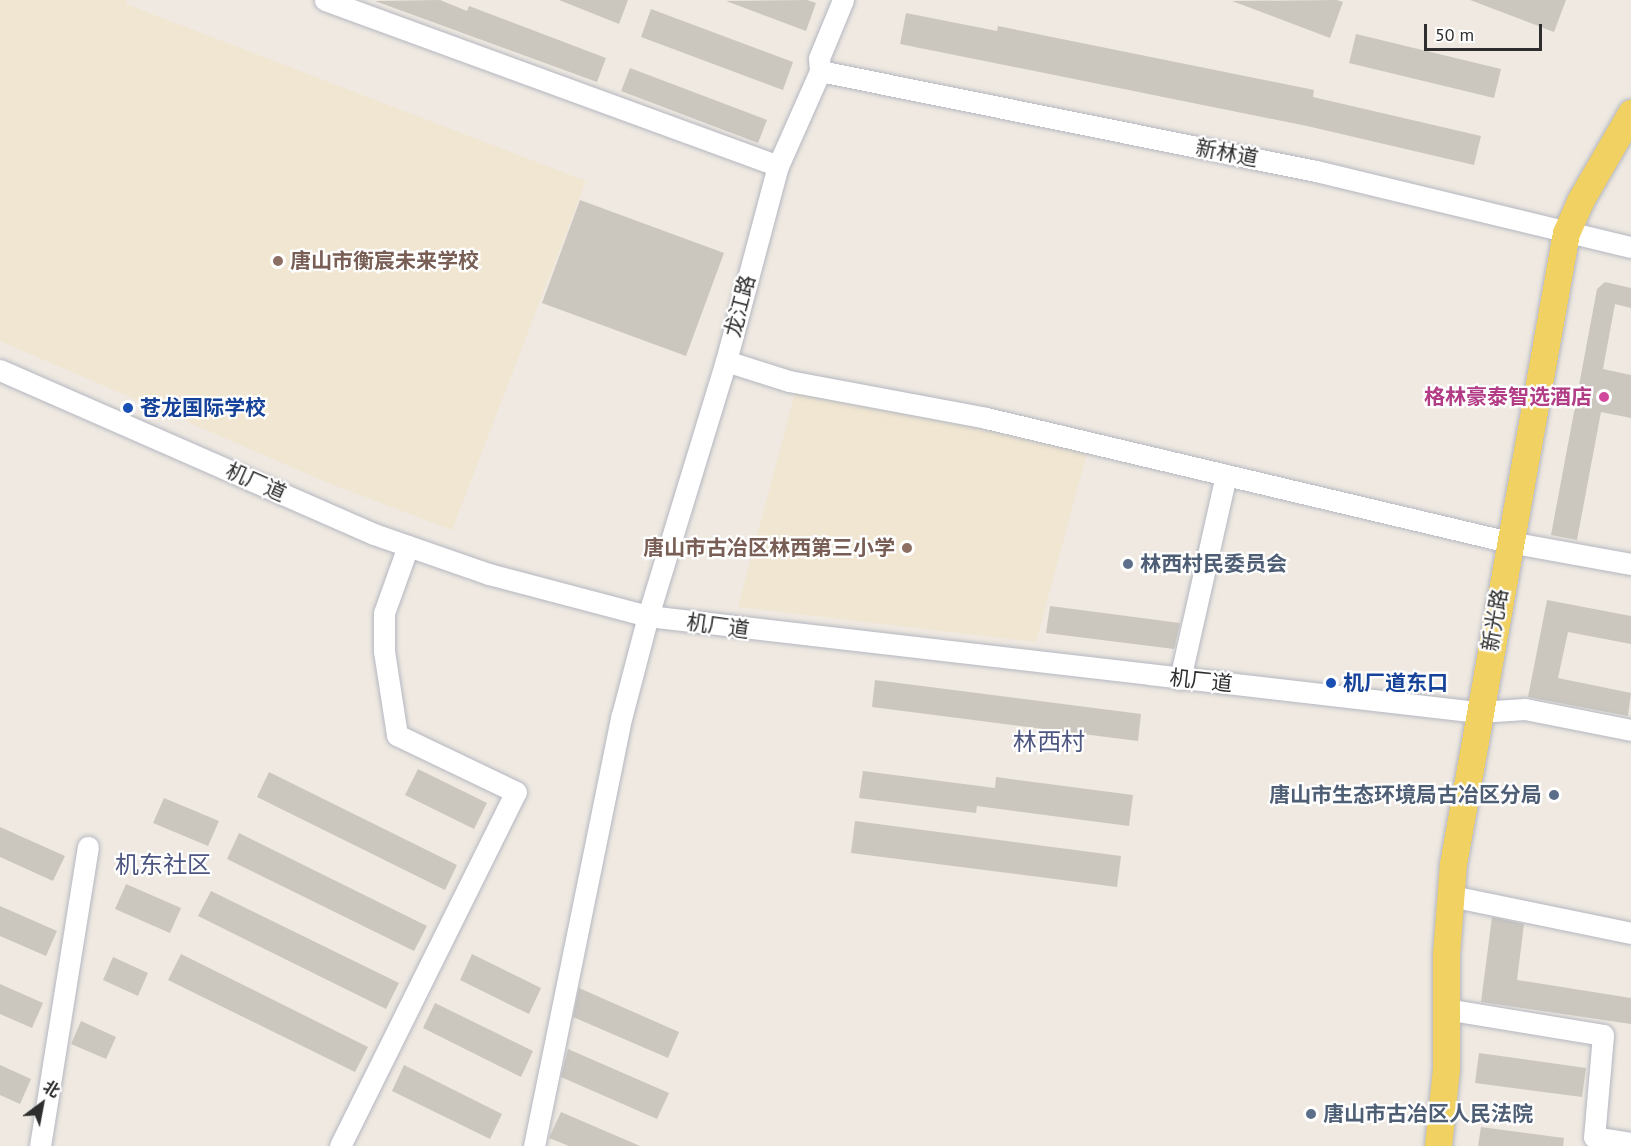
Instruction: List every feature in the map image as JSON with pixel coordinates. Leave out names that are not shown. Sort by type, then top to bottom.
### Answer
[{"type":"main road","name":"新光路","points":[[1438,1146],[1446,1069],[1451,896],[1478,712],[1566,233],[1580,201],[1631,113]]},
{"type":"street","points":[[325,0],[778,166]]},
{"type":"street","name":"龙江路","points":[[534,1146],[622,715],[648,616],[726,361],[778,166],[820,71],[819,58],[843,0]]},
{"type":"street","name":"新林道","points":[[820,71],[1317,171],[1631,247]]},
{"type":"street","points":[[726,361],[789,381],[986,418],[1509,542],[1631,564]]},
{"type":"street","name":"机厂道","points":[[0,370],[408,546],[489,574],[648,616],[1478,712],[1525,710],[1631,730]]},
{"type":"street","points":[[1180,679],[1226,475]]},
{"type":"street","points":[[340,1146],[516,792],[397,735],[384,651],[384,613],[408,546]]},
{"type":"street","points":[[40,1146],[88,847]]},
{"type":"street","points":[[1451,896],[1631,933]]},
{"type":"street","points":[[1446,1010],[1603,1035],[1594,1137],[1631,1143]]},
{"type":"shaded area","name":"唐山市衡宸未来学校","points":[[0,0],[127,0],[126,4],[586,181],[452,530],[331,484],[0,341]]},
{"type":"shaded area","name":"唐山市古冶区林西第三小学","points":[[797,386],[1088,449],[1036,642],[738,607]]},
{"type":"building","points":[[440,0],[467,11],[469,6],[606,58],[597,82],[375,1]]},
{"type":"building","points":[[559,0],[628,0],[619,24]]},
{"type":"building","points":[[807,0],[816,3],[806,31],[726,1]]},
{"type":"building","points":[[1337,0],[1343,2],[1330,38],[1232,1]]},
{"type":"building","points":[[1470,0],[1566,0],[1554,32]]},
{"type":"building","points":[[651,9],[793,62],[783,90],[641,37]]},
{"type":"building","points":[[906,13],[997,31],[998,26],[1314,90],[1313,97],[1481,136],[1474,165],[1307,126],[900,44]]},
{"type":"building","points":[[1356,34],[1501,69],[1494,98],[1349,63]]},
{"type":"building","points":[[630,68],[767,120],[758,143],[621,91]]},
{"type":"building","points":[[580,200],[724,253],[686,356],[542,303]]},
{"type":"building","points":[[1605,282],[1631,288],[1631,308],[1615,304],[1603,369],[1631,375],[1631,418],[1601,412],[1577,540],[1551,535],[1597,289]]},
{"type":"building","points":[[1547,600],[1631,616],[1631,644],[1568,632],[1558,678],[1631,693],[1628,716],[1528,697]]},
{"type":"building","points":[[1050,606],[1180,623],[1174,649],[1046,633]]},
{"type":"building","points":[[875,680],[1141,714],[1138,741],[872,707]]},
{"type":"building","points":[[418,769],[487,803],[474,829],[405,795]]},
{"type":"building","points":[[863,771],[995,788],[996,777],[1133,795],[1129,826],[977,806],[976,813],[859,798]]},
{"type":"building","points":[[269,772],[457,865],[445,890],[257,797]]},
{"type":"building","points":[[164,798],[219,821],[208,846],[153,823]]},
{"type":"building","points":[[855,821],[1121,856],[1117,887],[851,853]]},
{"type":"building","points":[[0,827],[65,856],[53,881],[0,857]]},
{"type":"building","points":[[239,833],[427,926],[414,951],[227,859]]},
{"type":"building","points":[[126,884],[181,908],[170,933],[115,909]]},
{"type":"building","points":[[211,891],[399,983],[386,1009],[198,916]]},
{"type":"building","points":[[0,906],[57,931],[46,956],[0,936]]},
{"type":"building","points":[[1492,917],[1524,924],[1517,980],[1631,998],[1631,1024],[1481,1002]]},
{"type":"building","points":[[181,954],[368,1047],[355,1072],[168,980]]},
{"type":"building","points":[[472,954],[541,988],[529,1014],[460,980]]},
{"type":"building","points":[[113,957],[148,973],[138,996],[103,980]]},
{"type":"building","points":[[0,984],[43,1003],[32,1028],[0,1014]]},
{"type":"building","points":[[579,988],[679,1032],[668,1058],[573,1017]]},
{"type":"building","points":[[435,1003],[533,1051],[521,1077],[423,1028]]},
{"type":"building","points":[[81,1021],[116,1037],[106,1059],[71,1044]]},
{"type":"building","points":[[568,1049],[669,1093],[657,1119],[561,1077]]},
{"type":"building","points":[[1479,1053],[1586,1068],[1582,1097],[1475,1083]]},
{"type":"building","points":[[0,1065],[31,1079],[20,1104],[0,1095]]},
{"type":"building","points":[[404,1065],[502,1114],[490,1139],[392,1091]]},
{"type":"building","points":[[561,1112],[640,1146],[569,1146],[549,1138]]},
{"type":"building","points":[[1481,1127],[1564,1138],[1563,1146],[1478,1146]]},
{"type":"place","name":"唐山市衡宸未来学校","points":[[278,261]]},
{"type":"place","name":"格林豪泰智选酒店","points":[[1604,397]]},
{"type":"place","name":"苍龙国际学校","points":[[128,408]]},
{"type":"place","name":"唐山市古冶区林西第三小学","points":[[907,548]]},
{"type":"place","name":"林西村民委员会","points":[[1128,564]]},
{"type":"place","name":"机厂道东口","points":[[1331,683]]},
{"type":"place","name":"唐山市生态环境局古冶区分局","points":[[1554,795]]},
{"type":"place","name":"唐山市古冶区人民法院","points":[[1311,1114]]},
{"type":"district","name":"林西村","points":[[1049,742]]},
{"type":"district","name":"机东社区","points":[[163,865]]}]
